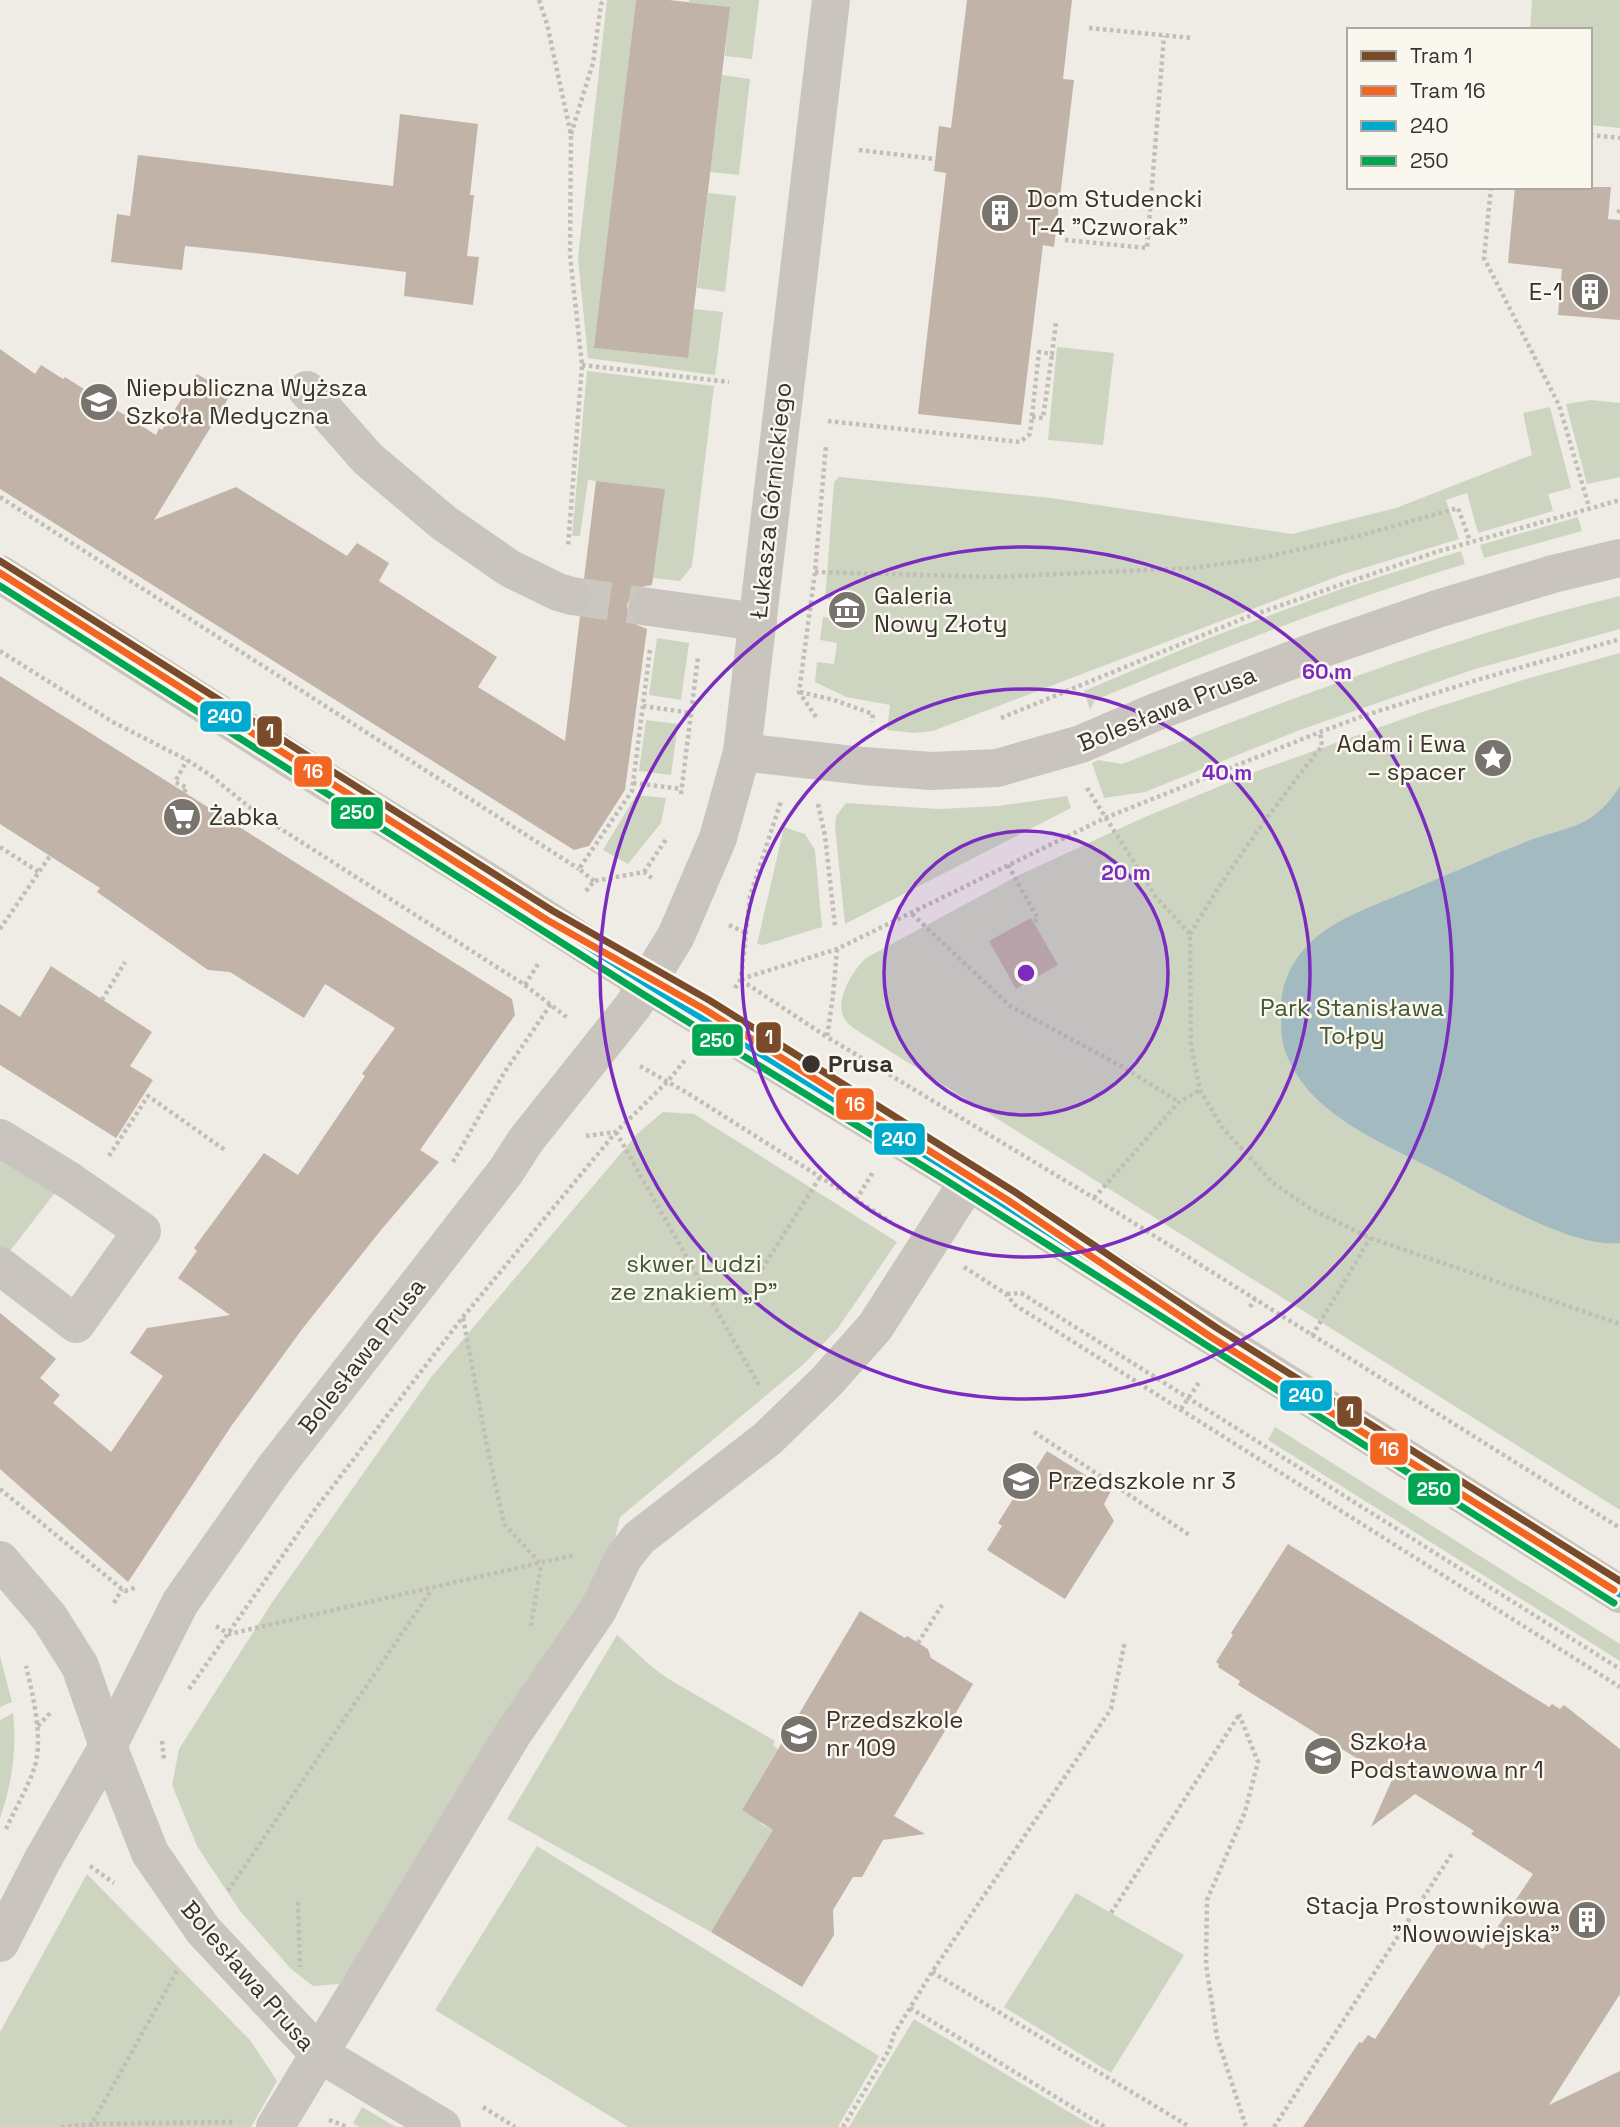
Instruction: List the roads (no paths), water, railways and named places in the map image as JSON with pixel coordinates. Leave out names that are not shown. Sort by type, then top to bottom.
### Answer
[{"type":"street","name":"Łukasza Górnickiego","points":[[647,984],[676,936],[709,862],[742,752],[831,0]]},
{"type":"street","points":[[307,390],[368,459],[444,523],[509,568],[572,596]]},
{"type":"street","name":"Bolesława Prusa","points":[[742,752],[932,771],[997,768],[1082,744],[1183,701],[1437,609],[1553,574],[1620,558]]},
{"type":"street","points":[[0,574],[647,984],[968,1182],[1620,1594]]},
{"type":"street","points":[[650,623],[705,615],[758,622]]},
{"type":"street","name":"Bolesława Prusa","points":[[0,1943],[42,1861],[108,1746],[180,1603],[266,1480],[498,1182],[526,1140],[633,1006],[647,984]]},
{"type":"street","points":[[0,1138],[142,1231],[76,1324],[0,1266]]},
{"type":"street","points":[[442,2127],[318,2053],[514,1732],[598,1609],[624,1557],[639,1538],[787,1422],[826,1382],[875,1327],[968,1182]]},
{"type":"street","points":[[0,1560],[49,1617],[80,1666],[108,1746]]},
{"type":"street","name":"Bolesława Prusa","points":[[108,1746],[150,1853],[192,1915],[211,1939],[318,2053],[275,2127]]},
{"type":"water","points":[[1620,786],[1620,1243],[1576,1237],[1526,1217],[1346,1122],[1308,1090],[1294,1070],[1283,1043],[1281,1015],[1282,995],[1291,968],[1309,944],[1331,926],[1496,854],[1578,825],[1599,811]]},
{"type":"tunnel","points":[[572,596],[649,607]]},
{"type":"tram line","name":"1","points":[[0,561],[553,911],[709,1000],[1015,1192],[1217,1328],[1620,1581]]},
{"type":"tram line","name":"16","points":[[0,573],[547,920],[704,1009],[1009,1201],[1211,1337],[1614,1590]]},
{"type":"place","name":"Dom Studencki T-4 \"Czworak\"","points":[[1000,213]]},
{"type":"place","name":"E-1","points":[[1590,292]]},
{"type":"place","name":"Niepubliczna Wyższa Szkoła Medyczna","points":[[99,402]]},
{"type":"place","name":"Galeria Nowy Złoty","points":[[847,610]]},
{"type":"place","name":"Adam i Ewa – spacer","points":[[1493,758]]},
{"type":"place","name":"Żabka","points":[[182,817]]},
{"type":"place","name":"Prusa","points":[[811,1064]]},
{"type":"place","name":"Przedszkole nr 3","points":[[1021,1481]]},
{"type":"place","name":"Przedszkole nr 109","points":[[799,1734]]},
{"type":"place","name":"Szkoła Podstawowa nr 1","points":[[1323,1756]]},
{"type":"place","name":"Stacja Prostownikowa \"Nowowiejska\"","points":[[1587,1920]]},
{"type":"park label","name":"Park Stanisława Tołpy","points":[[1352,1022]]},
{"type":"park label","name":"skwer Ludzi ze znakiem „P”","points":[[694,1278]]}]
